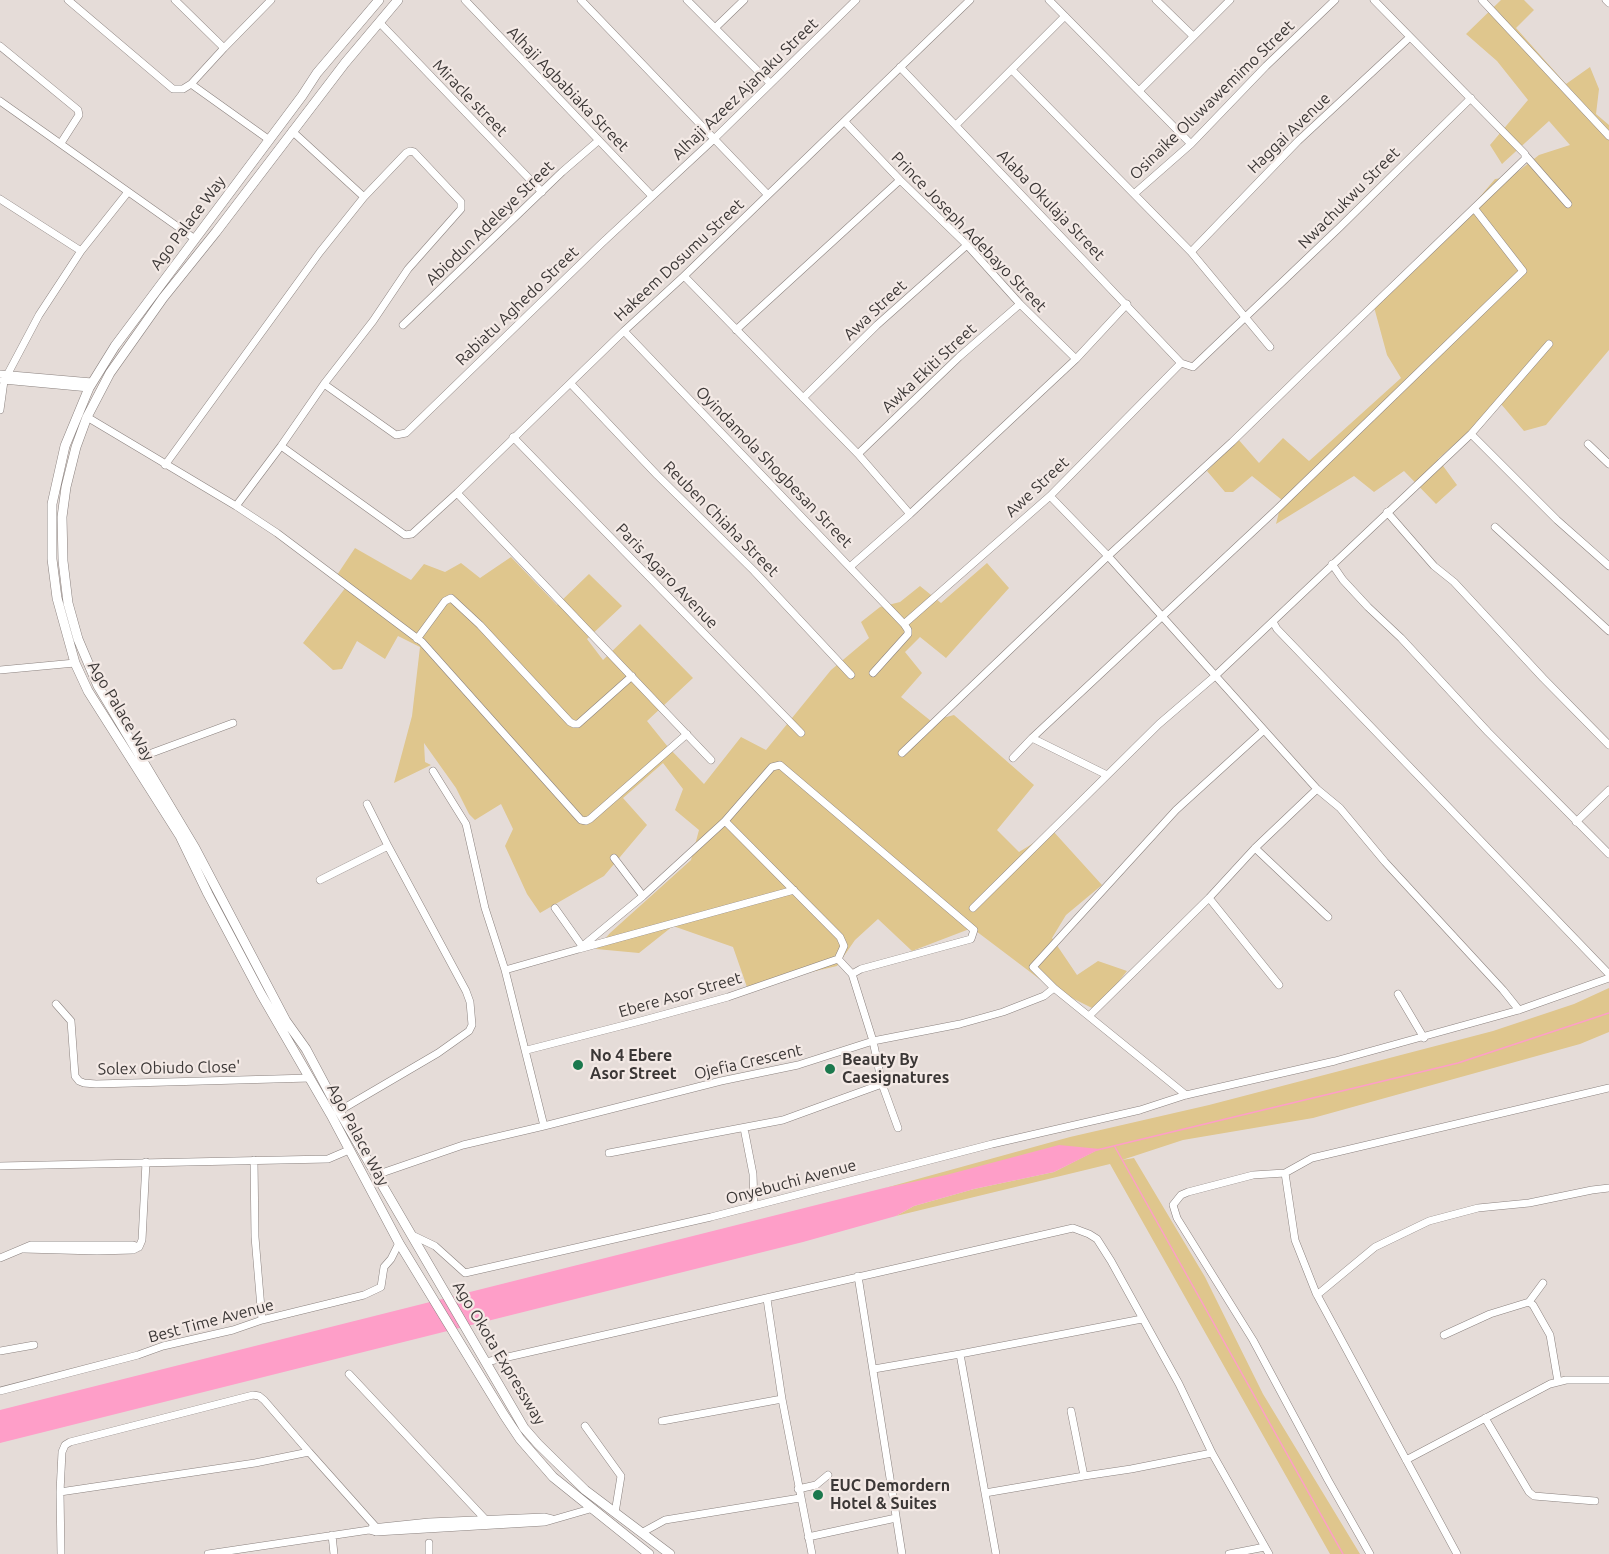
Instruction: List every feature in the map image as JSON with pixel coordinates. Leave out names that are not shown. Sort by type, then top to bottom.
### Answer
[{"type":"main road","name":"Ago Palace Way","points":[[379,0],[320,69],[115,346],[91,385],[64,446],[52,504],[52,559],[57,598],[75,663],[88,690],[180,836],[261,994],[310,1078],[408,1258]]},
{"type":"main road","name":"Ago Palace Way","points":[[398,0],[338,71],[163,298],[110,373],[87,417],[76,447],[66,487],[62,517],[63,561],[68,603],[78,639],[98,686],[195,849],[277,1005],[306,1049],[339,1112],[421,1251]]},
{"type":"main road","points":[[329,58],[338,71]]},
{"type":"main road","points":[[320,69],[330,82]]},
{"type":"main road","name":"Ago Okota Expressway","points":[[421,1251],[524,1428],[585,1490],[670,1554]]},
{"type":"main road","name":"Ago Okota Expressway","points":[[408,1258],[486,1387],[534,1457],[590,1509],[649,1554]]},
{"type":"main road","points":[[486,1387],[495,1380]]},
{"type":"street","points":[[68,0],[173,89],[183,89],[191,84],[271,0]]},
{"type":"street","points":[[176,0],[224,48]]},
{"type":"street","name":"Alhaji Agbabiaka Street","points":[[465,0],[652,196]]},
{"type":"street","points":[[581,0],[768,195]]},
{"type":"street","points":[[687,0],[770,83]]},
{"type":"street","points":[[715,28],[744,0]]},
{"type":"street","name":"Alhaji Azeez Ajanaku Street","points":[[652,196],[714,139],[855,0]]},
{"type":"street","name":"Hakeem Dosumu Street","points":[[281,446],[405,535],[411,534],[457,493],[970,0]]},
{"type":"street","points":[[1049,0],[1191,144]]},
{"type":"street","points":[[1156,0],[1193,36]]},
{"type":"street","points":[[1139,91],[1230,0]]},
{"type":"street","name":"Osinaike Oluwawemimo Street","points":[[1134,194],[1191,144],[1266,66],[1335,0]]},
{"type":"street","points":[[1374,0],[1526,155],[1568,204]]},
{"type":"street","points":[[1482,0],[1609,136]]},
{"type":"street","points":[[956,125],[1064,17]]},
{"type":"street","name":"Miracle street","points":[[379,22],[542,192]]},
{"type":"street","name":"Haggai Avenue","points":[[1191,252],[1298,141],[1410,37]]},
{"type":"street","points":[[0,46],[78,110],[79,115],[61,143]]},
{"type":"street","name":"Alaba Okulaja Street","points":[[900,67],[1181,363]]},
{"type":"street","points":[[1012,70],[1191,252],[1270,347]]},
{"type":"street","points":[[191,84],[268,139]]},
{"type":"street","name":"Nwachukwu Street","points":[[1181,363],[1193,367],[1471,98]]},
{"type":"street","points":[[0,101],[195,239]]},
{"type":"street","name":"Prince Joseph Adebayo Street","points":[[845,122],[1076,359]]},
{"type":"street","points":[[292,131],[364,197]]},
{"type":"street","name":"Abiodun Adeleye Street","points":[[403,325],[598,141]]},
{"type":"street","points":[[165,465],[320,252],[364,197],[410,151],[414,152],[460,202],[460,209],[408,269],[236,506]]},
{"type":"street","points":[[902,753],[1108,556],[1232,442],[1526,155]]},
{"type":"street","points":[[736,330],[900,180]]},
{"type":"street","points":[[0,410],[3,377],[39,315],[81,251],[128,192]]},
{"type":"street","name":"Rabiatu Aghedo Street","points":[[324,384],[396,435],[401,435],[652,196]]},
{"type":"street","points":[[0,198],[81,251]]},
{"type":"street","points":[[1013,758],[1276,510],[1523,271],[1474,208]]},
{"type":"street","name":"Awa Street","points":[[804,398],[877,325],[967,245]]},
{"type":"street","points":[[684,276],[858,454],[910,514]]},
{"type":"street","name":"Awka Ekiti Street","points":[[858,454],[959,357],[1020,304]]},
{"type":"street","points":[[851,566],[1076,359],[1127,304]]},
{"type":"street","name":"Oyindamola Shogbesan Street","points":[[624,331],[904,624]]},
{"type":"street","points":[[973,908],[1159,724],[1215,676],[1471,434],[1550,344]]},
{"type":"street","name":"Awe Street","points":[[904,624],[1050,496],[1181,363]]},
{"type":"street","points":[[3,377],[91,385]]},
{"type":"street","name":"Reuben Chiaha Street","points":[[571,384],[657,475],[754,571],[851,675]]},
{"type":"street","points":[[87,417],[277,533],[417,639],[581,820],[590,819],[687,734]]},
{"type":"street","points":[[1471,434],[1557,520],[1609,566]]},
{"type":"street","name":"Paris Agaro Avenue","points":[[513,438],[801,733]]},
{"type":"street","points":[[1588,444],[1609,464]]},
{"type":"street","points":[[457,493],[711,760]]},
{"type":"street","points":[[1050,496],[1163,616],[1317,789],[1340,808],[1385,862],[1519,1010]]},
{"type":"street","points":[[1387,512],[1434,566],[1454,582],[1609,745]]},
{"type":"street","points":[[1496,527],[1609,632]]},
{"type":"street","points":[[1332,564],[1343,580],[1368,607],[1401,638],[1488,732],[1609,854]]},
{"type":"street","points":[[417,639],[445,602],[451,598],[480,625],[574,724],[578,724],[632,676]]},
{"type":"street","points":[[1273,622],[1609,976]]},
{"type":"street","points":[[873,673],[908,634],[904,624]]},
{"type":"street","points":[[0,670],[75,663]]},
{"type":"street","points":[[141,757],[233,723]]},
{"type":"street","points":[[1186,1095],[1089,1016],[1052,990],[1033,969],[1033,964],[1176,810],[1264,730]]},
{"type":"street","points":[[1032,738],[1107,775]]},
{"type":"street","points":[[581,947],[643,896],[724,821],[772,767],[780,765],[974,930],[971,939],[861,969],[852,975]]},
{"type":"street","points":[[433,771],[466,824],[485,908],[505,970],[544,1126]]},
{"type":"street","points":[[1089,1016],[1317,789]]},
{"type":"street","points":[[1576,822],[1609,790]]},
{"type":"street","points":[[339,1112],[438,1053],[469,1031],[472,1025],[470,1002],[466,991],[367,804]]},
{"type":"street","points":[[724,821],[840,936],[844,946],[838,959],[852,975],[873,1041],[882,1084],[898,1128]]},
{"type":"street","points":[[320,880],[388,846]]},
{"type":"street","points":[[1256,848],[1328,917]]},
{"type":"street","points":[[614,858],[643,896]]},
{"type":"street","points":[[505,970],[581,947],[794,890]]},
{"type":"street","points":[[1209,897],[1279,985]]},
{"type":"street","points":[[555,908],[581,947]]},
{"type":"street","name":"Ebere Asor Street","points":[[526,1050],[728,997],[838,959]]},
{"type":"street","name":"Onyebuchi Avenue","points":[[412,1235],[435,1246],[465,1273],[1140,1110],[1186,1095],[1325,1064],[1519,1010],[1609,976]]},
{"type":"street","name":"Ojefia Crescent","points":[[376,1174],[463,1144],[721,1081],[798,1065],[873,1041],[960,1024],[1003,1012],[1052,990]]},
{"type":"street","points":[[1398,994],[1424,1038]]},
{"type":"street","name":"Solex Obiudo Close'","points":[[56,1004],[71,1021],[75,1076],[84,1083],[310,1078]]},
{"type":"street","points":[[609,1153],[783,1120],[882,1084]]},
{"type":"street","points":[[1370,1554],[1253,1340],[1173,1205],[1181,1195],[1188,1192],[1253,1174],[1285,1173],[1311,1158],[1609,1088]]},
{"type":"street","points":[[744,1128],[753,1174],[754,1205]]},
{"type":"street","points":[[0,1166],[328,1158],[349,1150]]},
{"type":"street","points":[[254,1160],[255,1237],[262,1320]]},
{"type":"street","points":[[0,1258],[31,1245],[133,1245],[140,1247],[146,1162]]},
{"type":"street","points":[[1285,1173],[1295,1240],[1317,1295],[1457,1554]]},
{"type":"street","points":[[1317,1295],[1374,1247],[1429,1221],[1478,1208],[1529,1203],[1609,1188]]},
{"type":"street","points":[[486,1362],[1072,1228],[1097,1239],[1112,1261],[1179,1384],[1212,1453],[1267,1550],[1229,1554]]},
{"type":"street","name":"Best Time Avenue","points":[[0,1391],[138,1355],[163,1346],[364,1295],[381,1287],[384,1268],[399,1243]]},
{"type":"street","points":[[858,1276],[902,1554]]},
{"type":"street","points":[[1444,1335],[1490,1314],[1529,1302],[1543,1283]]},
{"type":"street","points":[[767,1299],[782,1400],[812,1554]]},
{"type":"street","points":[[1529,1302],[1550,1335],[1558,1382]]},
{"type":"street","points":[[874,1369],[1142,1319]]},
{"type":"street","points":[[0,1351],[34,1345]]},
{"type":"street","points":[[960,1354],[996,1554]]},
{"type":"street","points":[[349,1374],[485,1522]]},
{"type":"street","points":[[1406,1460],[1558,1382],[1609,1380]]},
{"type":"street","points":[[61,1554],[60,1492],[64,1445],[253,1395],[264,1400],[373,1529]]},
{"type":"street","points":[[662,1421],[782,1400]]},
{"type":"street","points":[[1071,1411],[1084,1476]]},
{"type":"street","points":[[1485,1418],[1529,1492],[1534,1496],[1594,1501]]},
{"type":"street","points":[[585,1426],[621,1476],[615,1513]]},
{"type":"street","points":[[60,1492],[255,1463],[309,1452]]},
{"type":"street","points":[[985,1493],[1212,1453]]},
{"type":"street","points":[[798,1489],[816,1485],[828,1475]]},
{"type":"street","points":[[643,1532],[665,1520],[800,1498]]},
{"type":"street","points":[[208,1554],[373,1529],[544,1517],[552,1519],[590,1509]]},
{"type":"street","points":[[808,1537],[896,1518]]},
{"type":"street","points":[[332,1535],[334,1554]]},
{"type":"street","points":[[429,1543],[429,1554]]},
{"type":"shaded area","points":[[1501,0],[1524,0],[1534,10],[1516,28],[1566,84],[1590,67],[1599,89],[1596,114],[1609,125],[1609,350],[1546,425],[1524,431],[1501,404],[1438,459],[1457,485],[1436,504],[1404,471],[1374,492],[1354,476],[1276,524],[1282,500],[1252,476],[1233,492],[1225,492],[1207,471],[1238,439],[1259,463],[1283,438],[1309,461],[1401,378],[1387,355],[1374,307],[1434,251],[1495,179],[1511,177],[1539,155],[1570,145],[1549,121],[1502,164],[1490,145],[1528,100],[1497,61],[1466,34]]},
{"type":"shaded area","points":[[355,548],[411,580],[424,564],[445,572],[461,563],[480,578],[511,557],[557,605],[589,574],[622,606],[587,639],[603,660],[640,624],[693,678],[647,721],[668,747],[704,784],[741,737],[766,750],[831,670],[869,638],[861,622],[880,607],[900,602],[920,586],[941,603],[987,563],[1009,588],[946,658],[920,637],[905,652],[922,673],[901,697],[931,721],[954,715],[1034,785],[997,830],[1019,852],[1053,831],[1102,885],[1066,915],[1052,938],[1077,975],[1098,961],[1127,971],[1096,1010],[1050,987],[972,928],[912,951],[878,919],[855,940],[837,966],[747,987],[733,947],[673,926],[639,953],[596,949],[610,933],[691,860],[699,830],[675,810],[683,789],[663,763],[623,798],[647,825],[604,876],[540,913],[527,894],[505,846],[513,829],[501,804],[475,820],[469,814],[456,788],[424,743],[425,762],[431,765],[394,783],[412,716],[420,647],[398,636],[385,659],[357,641],[342,669],[333,670],[303,643],[346,587],[337,575]]},
{"type":"shaded area","points":[[1609,988],[1609,1032],[1580,1044],[1313,1118],[1183,1140],[1122,1160],[1134,1158],[1205,1277],[1263,1394],[1360,1554],[1330,1554],[1110,1164],[896,1216],[914,1206],[974,1189],[1054,1172],[1099,1149],[885,1188],[1070,1137],[1209,1105],[1493,1031],[1574,1004]]},
{"type":"shaded area","points":[[1059,1145],[1100,1149],[1054,1172],[974,1189],[914,1206],[896,1216],[803,1242],[0,1443],[0,1410]]},
{"type":"waterway","points":[[1097,1150],[1458,1063],[1609,1013]]},
{"type":"waterway","points":[[1115,1147],[1343,1554]]},
{"type":"place","name":"No 4 Ebere Asor Street","points":[[578,1065]]},
{"type":"place","name":"Beauty By Caesignatures","points":[[830,1069]]},
{"type":"place","name":"EUC Demordern Hotel & Suites","points":[[818,1495]]}]
